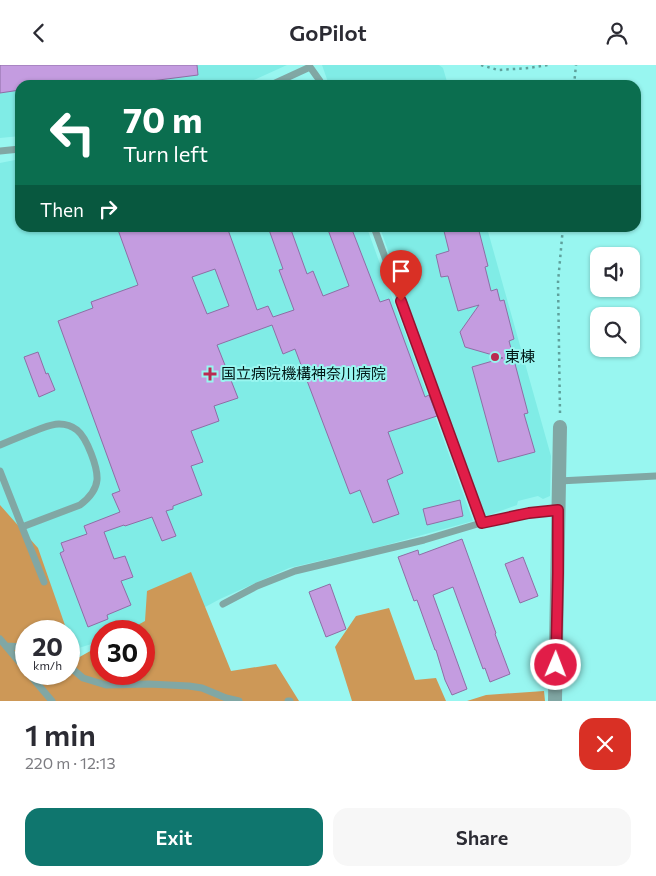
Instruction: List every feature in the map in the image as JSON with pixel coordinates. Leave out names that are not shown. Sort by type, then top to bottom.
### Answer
[{"type":"street","points":[[556,701],[560,427]]},
{"type":"lane","points":[[281,80],[310,67],[319,80]]},
{"type":"lane","points":[[0,151],[15,150]]},
{"type":"lane","points":[[376,232],[482,523]]},
{"type":"lane","points":[[0,445],[58,423],[69,425],[77,430],[84,439],[97,470],[97,481],[94,491],[87,500],[80,505],[22,527]]},
{"type":"lane","points":[[1,475],[44,582]]},
{"type":"lane","points":[[559,481],[656,476]]},
{"type":"lane","points":[[223,604],[257,586],[295,571],[424,540],[482,523],[529,513],[558,510]]},
{"type":"lane","points":[[0,639],[15,657]]},
{"type":"lane","points":[[6,646],[15,646]]},
{"type":"lane","points":[[80,675],[106,685],[149,684],[202,688],[226,698],[240,701]]},
{"type":"lane","points":[[38,685],[52,701]]},
{"type":"path","points":[[481,65],[498,70],[530,69],[548,65]]},
{"type":"path","points":[[574,80],[576,65]]},
{"type":"path","points":[[560,427],[558,282],[563,232]]},
{"type":"shaded area","points":[[0,65],[287,65],[254,80],[15,80],[15,136],[0,138]]},
{"type":"shaded area","points":[[322,65],[439,65],[443,68],[447,80],[327,80]]},
{"type":"shaded area","name":"国立病院機構神奈川病院","points":[[15,160],[15,232],[368,232],[473,521],[379,547],[289,568],[196,612],[155,625],[155,620],[90,620],[90,644],[80,648],[80,620],[15,620],[15,630],[0,629],[0,163]]},
{"type":"shaded area","points":[[381,232],[488,232],[551,456],[550,496],[543,499],[538,496],[518,501],[517,505],[484,517]]},
{"type":"shaded area","points":[[0,505],[38,548],[63,620],[15,620],[15,685],[80,685],[80,657],[90,651],[90,685],[155,685],[155,620],[145,620],[147,591],[191,572],[231,671],[276,664],[299,701],[0,701]]},
{"type":"shaded area","points":[[389,608],[415,680],[436,678],[446,701],[352,701],[335,647],[356,616]]},
{"type":"shaded area","points":[[544,691],[545,701],[467,701],[486,695]]},
{"type":"building","points":[[0,65],[197,65],[198,75],[159,80],[15,80],[15,91],[0,93]]},
{"type":"building","points":[[119,232],[229,232],[257,310],[268,306],[273,317],[294,310],[279,270],[283,269],[270,232],[292,232],[307,274],[313,271],[323,296],[349,286],[329,232],[353,232],[380,302],[389,299],[425,397],[429,395],[437,416],[388,432],[403,473],[387,480],[399,514],[373,523],[360,490],[350,494],[295,349],[283,354],[272,325],[217,345],[238,398],[214,406],[219,421],[191,431],[203,462],[191,466],[202,495],[173,506],[173,509],[166,511],[176,536],[162,541],[152,517],[104,532],[114,559],[125,556],[133,577],[121,581],[131,605],[107,615],[108,619],[106,620],[90,620],[90,626],[88,627],[60,553],[64,551],[61,543],[87,534],[84,526],[120,512],[112,494],[120,491],[58,321],[93,308],[91,302],[138,285]],"holes":[[[215,269],[229,306],[207,314],[192,277]]]},
{"type":"building","name":"東棟","points":[[444,232],[479,232],[488,266],[485,267],[491,291],[497,289],[500,301],[504,300],[514,339],[509,341],[528,413],[524,414],[535,452],[498,462],[472,367],[503,358],[465,347],[460,332],[479,305],[458,311],[448,276],[441,277],[436,255],[449,251]]},
{"type":"building","points":[[38,352],[46,374],[48,373],[55,390],[39,397],[24,357]]},
{"type":"building","points":[[460,500],[463,516],[427,525],[423,509]]},
{"type":"building","points":[[462,539],[510,674],[490,682],[485,668],[483,669],[453,587],[433,595],[467,689],[452,695],[417,600],[414,601],[398,557],[418,550],[419,555]]},
{"type":"building","points":[[523,557],[538,596],[520,603],[505,564]]},
{"type":"building","points":[[330,584],[346,629],[326,637],[309,592]]},
{"type":"place","name":"東棟","points":[[495,357]]},
{"type":"place","name":"国立病院機構神奈川病院","points":[[210,374]]},
{"type":"route","points":[[401,301],[482,523],[529,513],[558,510],[556,665]]}]
